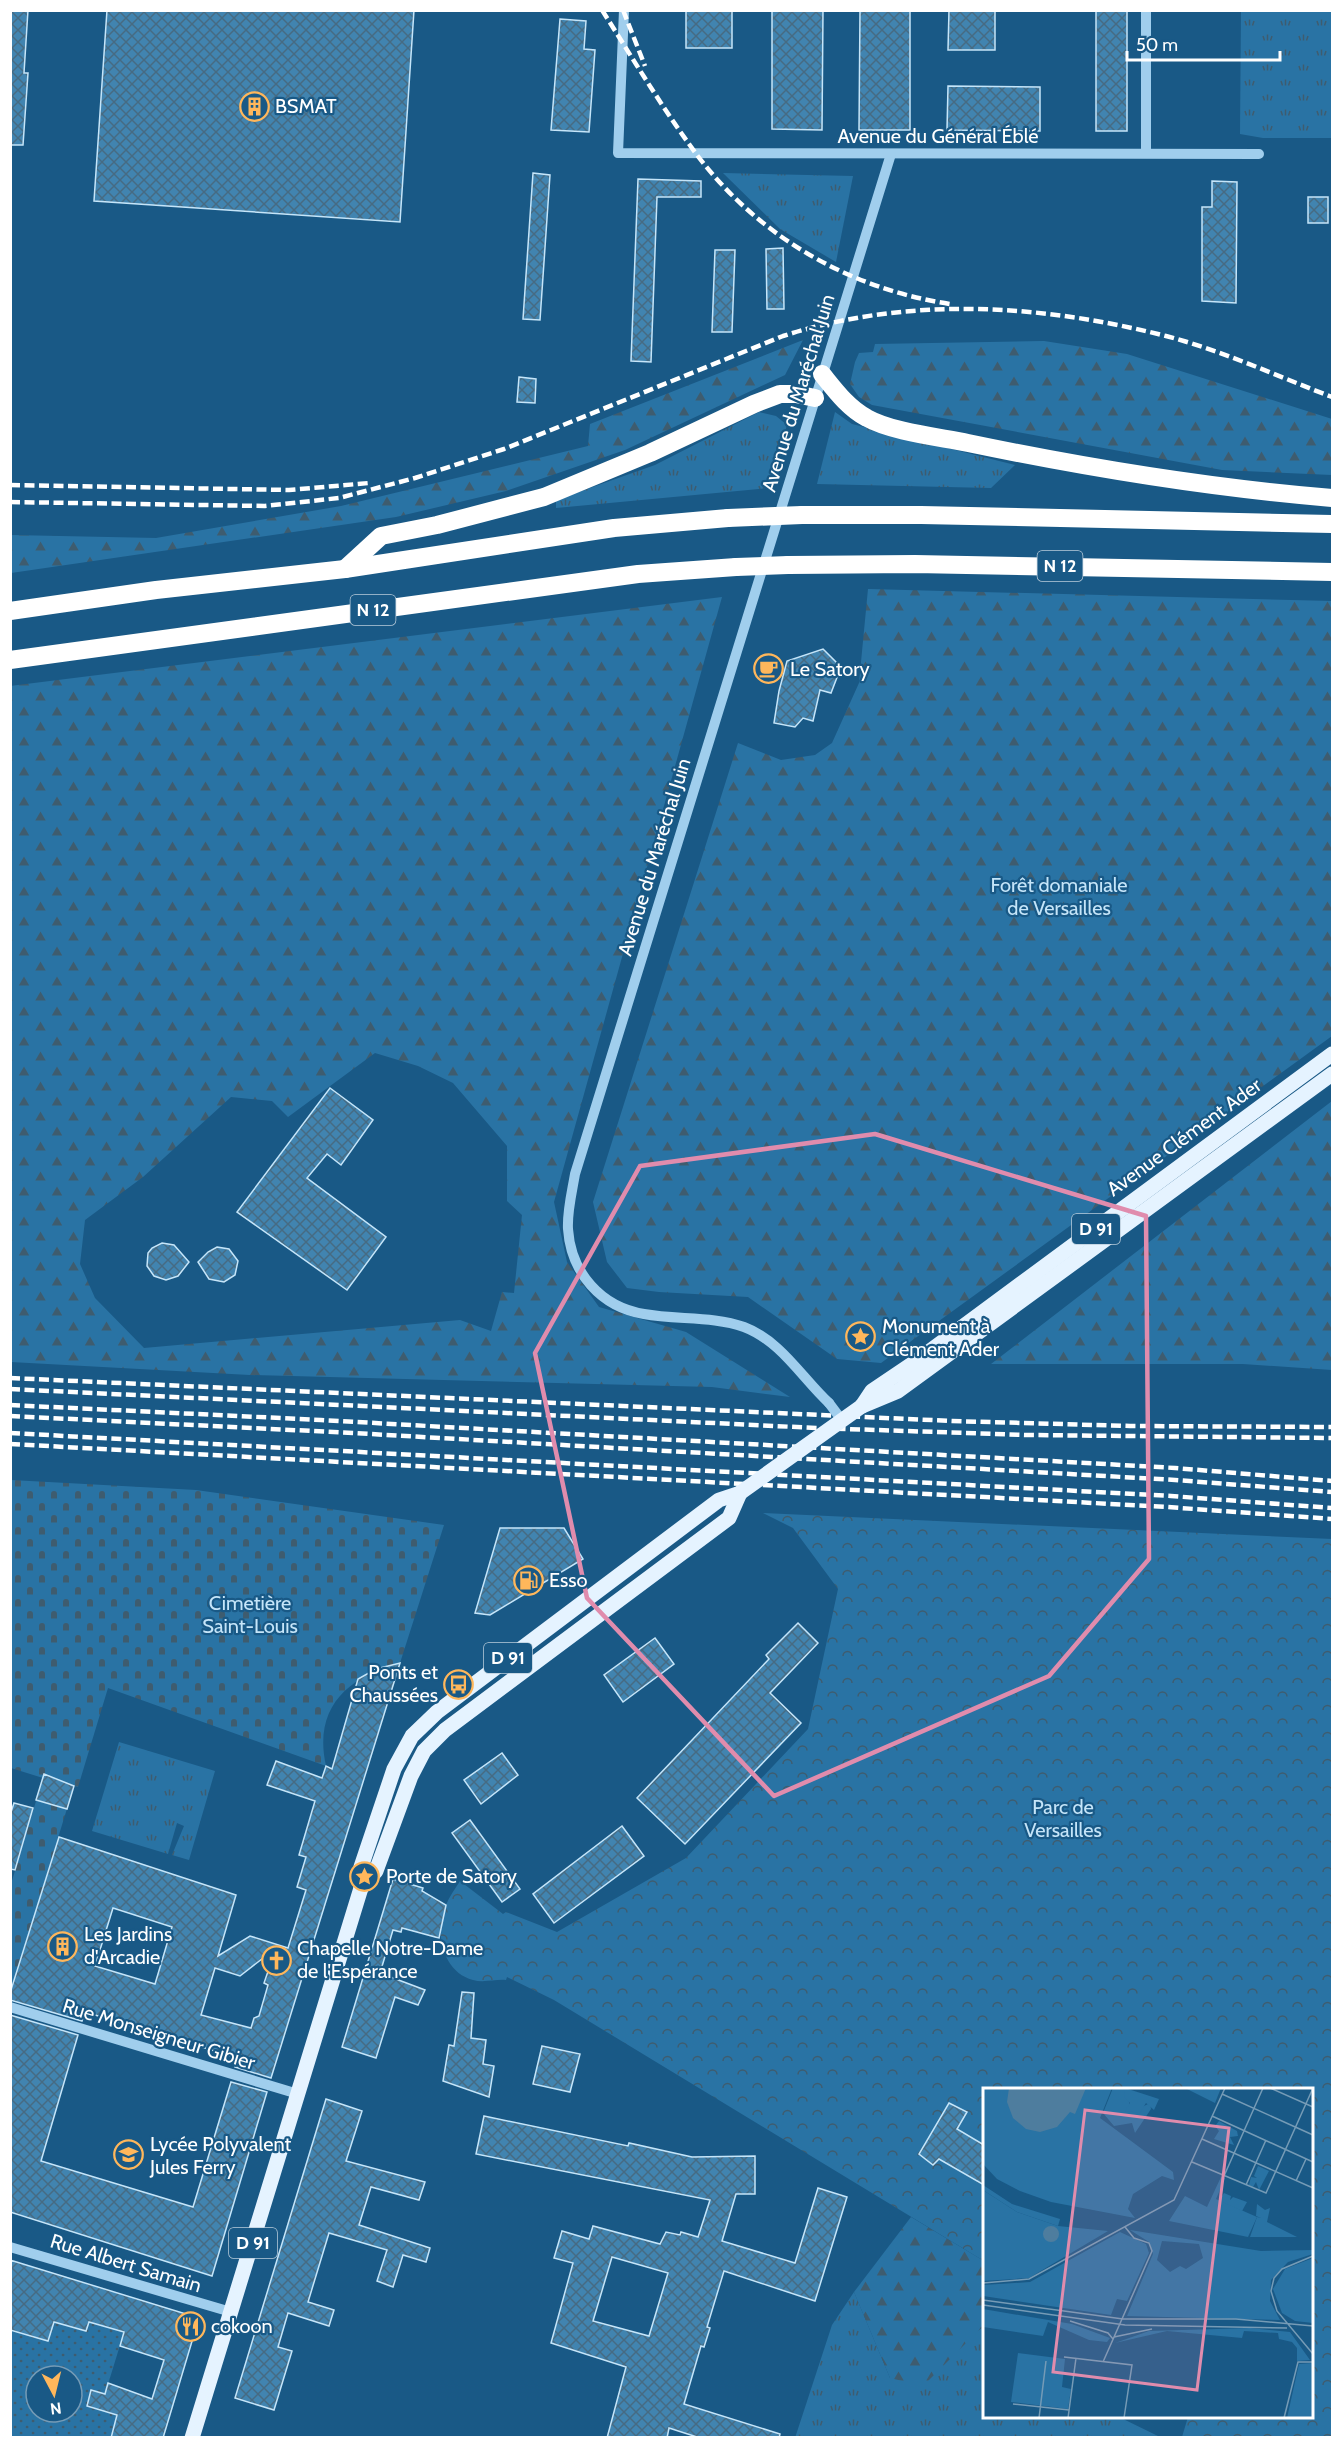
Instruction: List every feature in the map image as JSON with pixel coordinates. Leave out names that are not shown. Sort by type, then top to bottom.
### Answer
[{"type":"highway","points":[[822,374],[851,408],[880,424],[1017,453],[1280,494],[1332,498]]},
{"type":"highway","points":[[345,568],[381,536],[437,525],[544,497],[650,453],[780,394],[796,394],[815,398]]},
{"type":"highway","name":"N 12","points":[[10,611],[156,590],[345,568],[614,528],[728,518],[802,515],[933,515],[1332,524]]},
{"type":"highway","name":"N 12","points":[[10,660],[639,574],[736,567],[948,564],[1332,572]]},
{"type":"main road","name":"Avenue Clément Ader","points":[[862,1406],[872,1390],[925,1355],[1332,1054]]},
{"type":"main road","name":"Avenue Clément Ader","points":[[862,1406],[898,1392],[1332,1074]]},
{"type":"main road","name":"D 91","points":[[192,2438],[361,1888],[361,1867],[394,1769],[412,1736],[423,1724],[719,1500],[740,1493],[862,1406]]},
{"type":"main road","name":"D 91","points":[[361,1888],[376,1871],[411,1776],[424,1752],[445,1730],[729,1518],[740,1493]]},
{"type":"street","name":"Avenue du Général Éblé","points":[[624,10],[618,153],[1259,154]]},
{"type":"street","points":[[1146,10],[1146,153]]},
{"type":"street","name":"Avenue du Maréchal Juin","points":[[841,1419],[792,1360],[746,1328],[725,1322],[644,1314],[628,1310],[607,1300],[594,1290],[584,1278],[573,1253],[568,1229],[569,1203],[575,1174],[891,154]]},
{"type":"street","name":"Rue Monseigneur Gibier","points":[[10,2007],[298,2094]]},
{"type":"street","name":"Rue Albert Samain","points":[[10,2247],[231,2312]]},
{"type":"highlighted area","points":[[875,1134],[1146,1216],[1149,1559],[1049,1676],[774,1796],[587,1598],[535,1353],[640,1166]]},
{"type":"green space","points":[[1241,11],[1332,11],[1332,138],[1263,138],[1240,134]]},
{"type":"green space","points":[[723,173],[853,176],[836,262],[780,229]]},
{"type":"green space","points":[[803,340],[785,375],[625,450],[506,491],[396,517],[11,573],[11,535],[156,538],[341,506],[588,446],[590,424]]},
{"type":"green space","points":[[1044,341],[1127,354],[1332,419],[1332,475],[1222,470],[872,405],[859,397],[850,384],[859,353],[873,352],[875,344]]},
{"type":"green space","points":[[759,412],[776,416],[787,425],[768,488],[556,508],[556,500],[655,465]]},
{"type":"green space","points":[[835,412],[852,424],[1015,465],[991,488],[817,484]]},
{"type":"green space","name":"Forêt domaniale de Versailles","points":[[868,589],[1332,601],[1332,1036],[881,1363],[837,1359],[748,1297],[627,1288],[607,1262],[593,1202],[738,743],[781,760],[815,755],[832,743],[859,683]]},
{"type":"green space","points":[[722,597],[554,1202],[567,1262],[599,1307],[686,1332],[790,1397],[712,1387],[250,1375],[11,1362],[10,686]],"holes":[[[375,1053],[418,1066],[453,1083],[507,1146],[507,1201],[522,1215],[514,1293],[502,1292],[491,1331],[460,1320],[144,1348],[95,1298],[80,1264],[85,1220],[143,1177],[231,1097],[272,1101],[288,1117]]]},
{"type":"green space","points":[[1332,1101],[1332,1370],[1243,1364],[991,1364]]},
{"type":"green space","name":"Cimetière Saint-Louis","points":[[11,1480],[196,1490],[444,1525],[400,1663],[364,1677],[338,1698],[325,1727],[323,1745],[326,1766],[108,1688],[78,1787],[74,1786],[11,1990],[11,1884],[43,1778],[11,1768]]},
{"type":"green space","name":"Parc de Versailles","points":[[763,1513],[1332,1539],[1332,2437],[1182,2437],[1188,2418],[1313,2418],[1313,2088],[983,2088],[983,2260],[554,2000],[507,1977],[506,1980],[481,1981],[462,1976],[448,1960],[441,1938],[442,1915],[460,1881],[503,1914],[506,1912],[557,1932],[686,1858],[808,1729],[838,1589],[793,1528]]},
{"type":"green space","points":[[119,1742],[215,1771],[189,1860],[172,1855],[184,1826],[177,1823],[168,1854],[92,1831]]},
{"type":"green space","points":[[911,2217],[983,2260],[983,2327],[923,2386],[890,2378],[854,2292]]},
{"type":"green space","points":[[854,2292],[890,2378],[983,2328],[983,2418],[1121,2418],[1160,2437],[795,2438],[832,2325]]},
{"type":"green space","points":[[90,2319],[112,2329],[117,2327],[125,2329],[105,2394],[91,2390],[87,2405],[118,2415],[111,2437],[11,2437],[10,2330],[48,2341],[54,2322],[85,2331]]},
{"type":"building","points":[[10,10],[28,10],[24,73],[28,73],[23,145],[10,145]]},
{"type":"building","name":"BSMAT","points":[[107,10],[414,10],[400,222],[94,201]]},
{"type":"building","points":[[686,10],[732,10],[732,48],[686,48]]},
{"type":"building","points":[[772,10],[823,10],[822,130],[772,129]]},
{"type":"building","points":[[860,10],[910,10],[910,130],[859,130]]},
{"type":"building","points":[[949,10],[995,10],[995,50],[948,50]]},
{"type":"building","points":[[1096,10],[1127,10],[1127,131],[1096,131]]},
{"type":"building","points":[[560,19],[586,21],[584,49],[595,50],[589,132],[551,130]]},
{"type":"building","points":[[948,86],[1040,87],[1040,131],[947,130]]},
{"type":"building","points":[[533,173],[550,175],[540,320],[523,319]]},
{"type":"building","points":[[638,179],[701,181],[701,197],[657,197],[651,362],[631,361]]},
{"type":"building","points":[[1212,181],[1237,182],[1236,303],[1202,301],[1202,207],[1212,207]]},
{"type":"building","points":[[1308,197],[1328,197],[1328,223],[1308,223]]},
{"type":"building","points":[[783,248],[784,309],[767,309],[766,249]]},
{"type":"building","points":[[715,250],[735,250],[732,332],[712,332]]},
{"type":"building","points":[[519,377],[536,379],[535,403],[517,402]]},
{"type":"building","points":[[823,649],[841,667],[831,693],[820,690],[813,721],[803,718],[795,727],[774,723],[787,661]]},
{"type":"building","points":[[330,1088],[373,1120],[341,1165],[327,1154],[307,1178],[386,1237],[347,1290],[237,1212]]},
{"type":"building","points":[[162,1243],[174,1245],[189,1262],[178,1276],[166,1280],[154,1276],[147,1266],[148,1253]]},
{"type":"building","points":[[217,1247],[229,1249],[238,1261],[235,1275],[224,1282],[209,1279],[198,1262]]},
{"type":"building","points":[[500,1528],[564,1528],[583,1559],[490,1615],[475,1613]]},
{"type":"building","points":[[798,1623],[818,1643],[770,1693],[801,1723],[685,1844],[637,1798],[769,1659],[766,1655]]},
{"type":"building","points":[[655,1638],[674,1664],[623,1702],[604,1675]]},
{"type":"building","points":[[400,1663],[271,2078],[235,2067],[238,2058],[85,2012],[82,2021],[10,2000],[10,1993],[59,1837],[236,1895],[218,1956],[250,1936],[288,1948],[306,1890],[297,1887],[306,1857],[299,1855],[315,1801],[267,1785],[276,1761],[322,1778],[326,1766],[332,1769],[358,1679],[376,1669]],"holes":[[[113,1908],[172,1927],[155,1984],[95,1966]],[[276,1948],[264,1983],[268,1985],[259,2016],[254,2018],[251,2028],[201,2015],[215,1968],[240,1976]]]},
{"type":"building","points":[[502,1753],[518,1775],[481,1804],[464,1780]]},
{"type":"building","points":[[44,1774],[74,1786],[67,1809],[36,1800]]},
{"type":"building","points":[[14,1803],[33,1808],[15,1870],[10,1869],[10,1815]]},
{"type":"building","points":[[470,1820],[520,1889],[502,1902],[452,1833]]},
{"type":"building","points":[[622,1826],[644,1856],[554,1923],[533,1894]]},
{"type":"building","points":[[393,1879],[423,1888],[422,1891],[446,1905],[439,1938],[402,1928],[401,1932],[393,1930],[380,1973],[425,1990],[418,2005],[395,1997],[376,2058],[342,2047]]},
{"type":"building","points":[[462,1992],[474,1993],[471,2038],[486,2040],[483,2064],[494,2066],[489,2097],[443,2081],[449,2045],[454,2046]]},
{"type":"building","points":[[10,2015],[78,2035],[41,2161],[193,2207],[231,2082],[267,2092],[212,2276],[10,2212]]},
{"type":"building","points":[[542,2046],[580,2054],[570,2092],[533,2084]]},
{"type":"building","points":[[326,2099],[362,2111],[346,2161],[425,2182],[419,2200],[371,2187],[359,2225],[430,2248],[426,2262],[403,2255],[393,2287],[377,2281],[387,2250],[329,2233],[308,2302],[334,2310],[329,2326],[288,2313],[278,2347],[292,2351],[274,2410],[235,2398]]},
{"type":"building","points":[[949,2103],[967,2112],[957,2129],[983,2144],[983,2184],[939,2159],[933,2165],[919,2154]]},
{"type":"building","points":[[484,2116],[692,2157],[755,2156],[755,2194],[736,2194],[722,2241],[795,2263],[818,2188],[847,2197],[815,2301],[724,2271],[707,2327],[710,2328],[704,2347],[701,2346],[684,2404],[780,2434],[779,2438],[700,2438],[669,2428],[667,2438],[607,2438],[626,2367],[551,2343],[573,2263],[554,2258],[562,2231],[589,2239],[593,2226],[660,2244],[666,2232],[680,2235],[681,2232],[698,2237],[710,2200],[476,2154]],"holes":[[[612,2257],[668,2273],[649,2336],[593,2321]]]},
{"type":"building","points":[[10,2260],[199,2318],[163,2438],[111,2438],[117,2415],[87,2406],[91,2390],[105,2394],[108,2383],[152,2399],[164,2360],[120,2346],[124,2332],[89,2322],[86,2331],[54,2322],[48,2341],[10,2330]]},
{"type":"railway","points":[[602,10],[660,102],[697,155],[749,211],[809,255],[842,272],[913,297],[950,304]]},
{"type":"railway","points":[[623,10],[645,66]]},
{"type":"railway","points":[[10,502],[265,506],[339,498],[415,478],[504,449],[783,336],[830,323],[926,310],[1022,311],[1118,325],[1208,349],[1332,397]]},
{"type":"railway","points":[[10,485],[289,490],[369,483]]},
{"type":"railway","points":[[10,1378],[952,1421],[1130,1426],[1332,1427]]},
{"type":"railway","points":[[10,1389],[816,1428],[1027,1435],[1332,1438]]},
{"type":"railway","points":[[10,1405],[321,1420],[1175,1468],[1332,1481]]},
{"type":"railway","points":[[10,1416],[353,1433],[1175,1480],[1332,1492]]},
{"type":"railway","points":[[10,1433],[1171,1496],[1332,1508]]},
{"type":"railway","points":[[10,1444],[1167,1507],[1332,1519]]},
{"type":"place","name":"BSMAT","points":[[254,106]]},
{"type":"place","name":"Le Satory","points":[[769,669]]},
{"type":"place","name":"Monument à Clément Ader","points":[[861,1337]]},
{"type":"place","name":"Esso","points":[[528,1580]]},
{"type":"place","name":"Ponts et Chaussées","points":[[459,1684]]},
{"type":"place","name":"Porte de Satory","points":[[365,1876]]},
{"type":"place","name":"Les Jardins d'Arcadie","points":[[63,1946]]},
{"type":"place","name":"Chapelle Notre-Dame de l'Espérance","points":[[276,1960]]},
{"type":"place","name":"Lycée Polyvalent Jules Ferry","points":[[129,2155]]},
{"type":"place","name":"cokoon","points":[[190,2326]]}]
